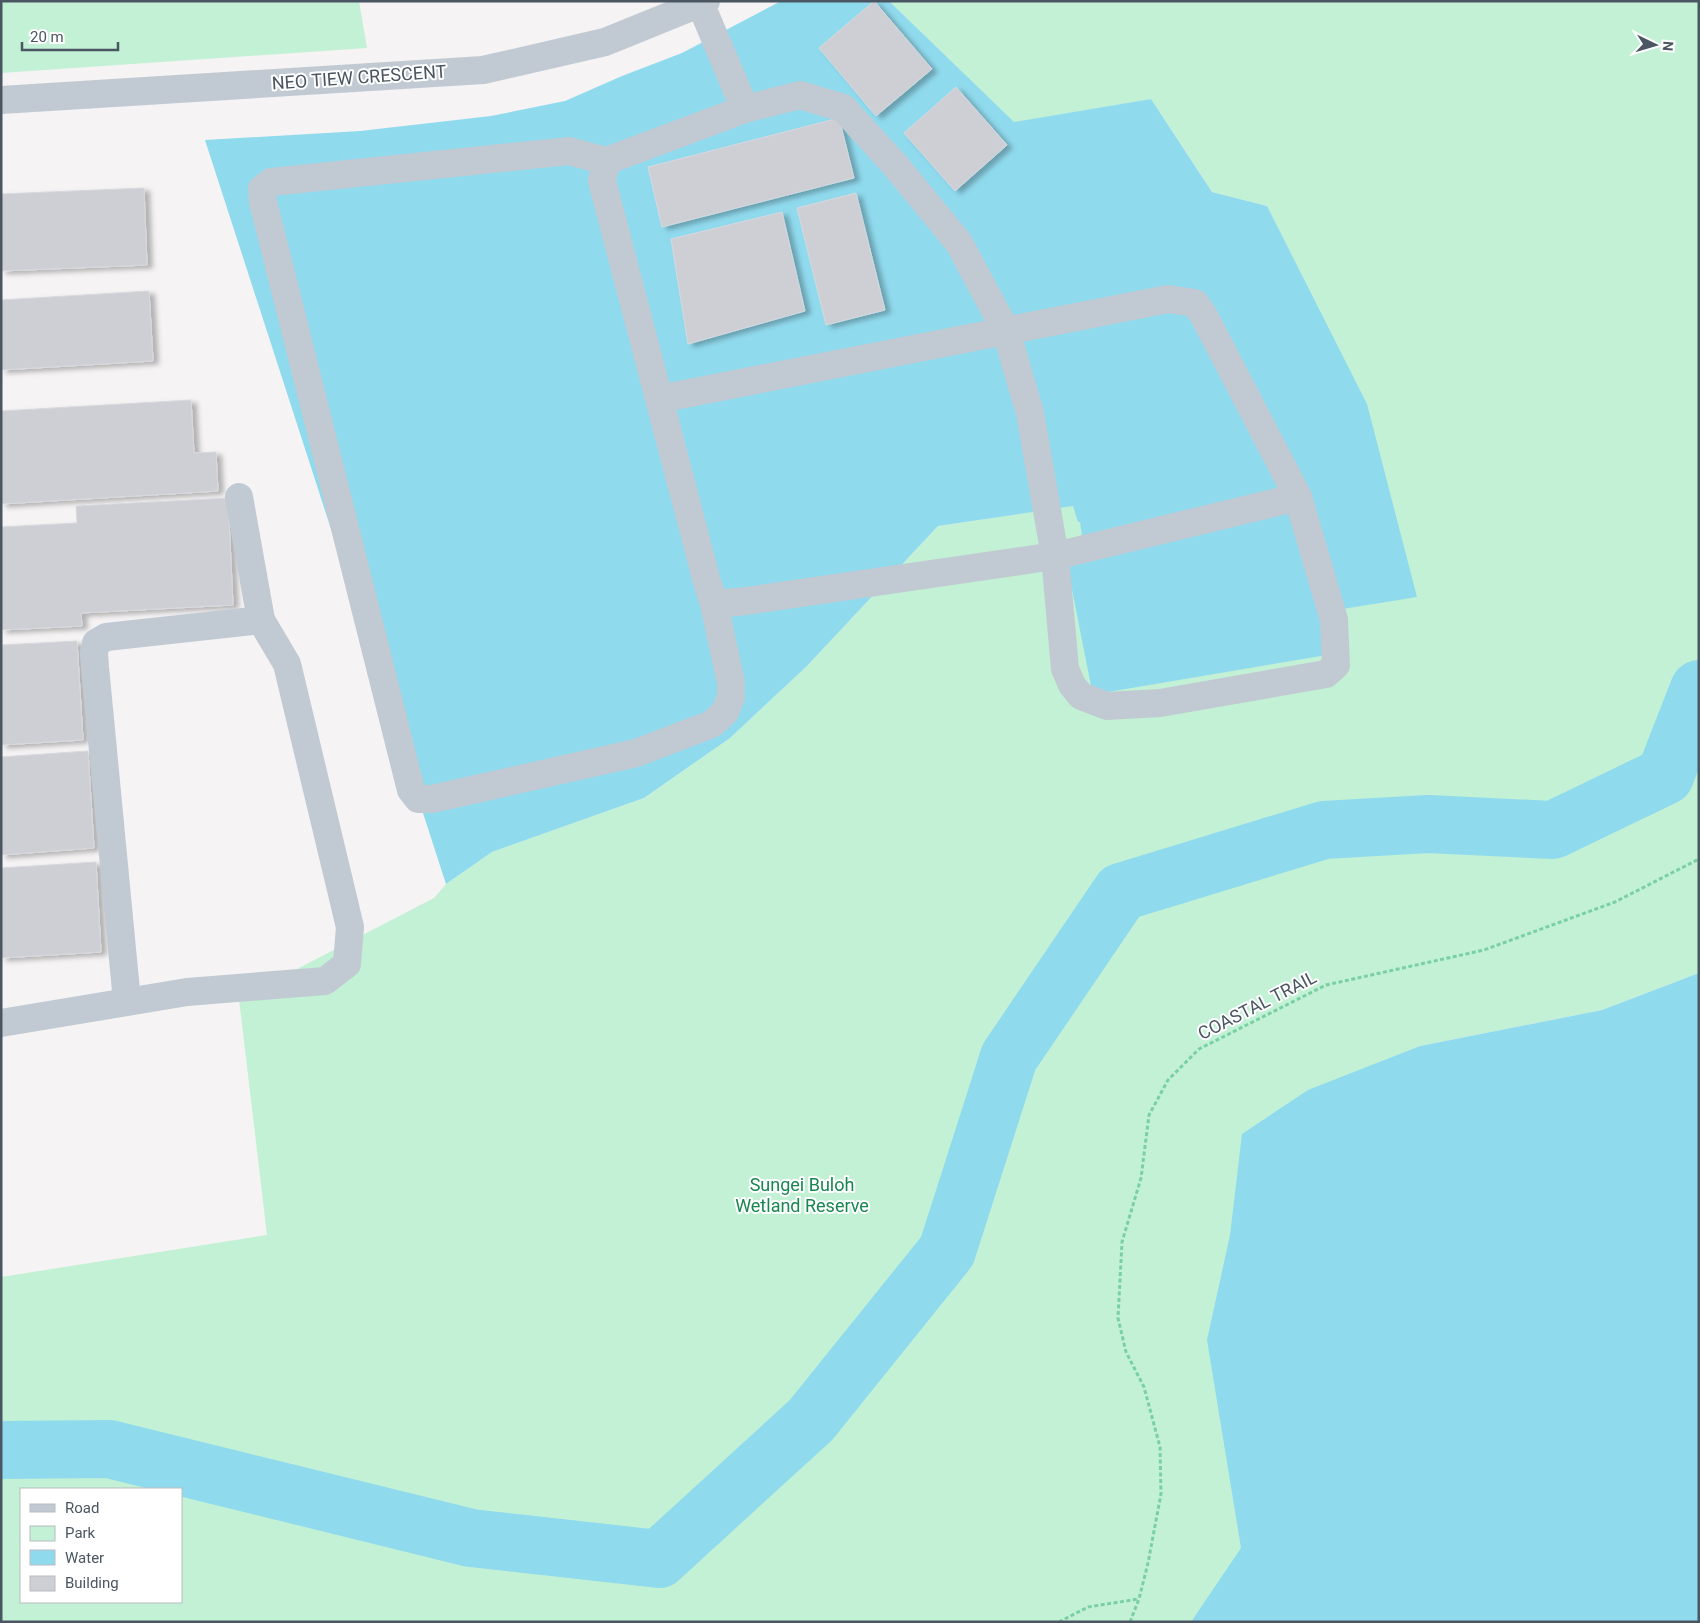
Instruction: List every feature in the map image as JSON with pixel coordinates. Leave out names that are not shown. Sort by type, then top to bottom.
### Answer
[{"type":"street","name":"NEO TIEW CRESCENT","points":[[1,100],[483,70],[605,42],[703,3]]},
{"type":"street","points":[[703,3],[745,109]]},
{"type":"street","points":[[606,161],[602,181],[659,399],[714,604],[731,683],[730,697],[725,712],[712,724],[636,753],[432,799],[418,798],[411,790],[266,212],[262,189],[271,182],[569,151],[606,161],[745,109],[800,95],[843,108],[895,165],[959,243],[1006,331],[1030,413],[1055,556],[1065,669],[1072,685],[1082,696],[1107,706],[1160,703],[1326,674],[1336,665],[1334,620],[1298,497],[1204,316],[1195,303],[1168,299],[1006,331],[659,399]]},
{"type":"street","points":[[1,1023],[187,992],[325,981],[347,964],[350,926],[287,664],[261,620],[239,497]]},
{"type":"street","points":[[714,604],[1055,556],[1298,497]]},
{"type":"street","points":[[127,1001],[95,667],[94,653],[96,643],[106,637],[261,620]]},
{"type":"path","name":"COASTAL TRAIL","points":[[1130,1622],[1139,1599],[1148,1563],[1161,1494],[1160,1447],[1144,1387],[1126,1352],[1118,1318],[1122,1242],[1141,1178],[1149,1115],[1168,1080],[1199,1049],[1326,985],[1484,950],[1614,902],[1699,859]]},
{"type":"path","points":[[1059,1622],[1088,1607],[1139,1599]]},
{"type":"green space","points":[[1,1],[359,1],[367,48],[1,73]]},
{"type":"green space","name":"Sungei Buloh Wetland Reserve","points":[[889,1],[1699,1],[1699,973],[1602,1010],[1420,1046],[1373,1065],[1263,1622],[1,1622],[1,1277],[267,1235],[239,999],[434,898],[446,884],[492,852],[644,798],[730,738],[806,667],[938,526],[1078,505],[1097,648],[1267,206],[1212,192],[1151,99],[1014,123]]},
{"type":"water","points":[[781,1],[889,1],[1014,122],[1151,99],[1212,192],[1267,206],[1367,404],[1417,597],[1318,613],[1326,641],[1324,652],[1321,656],[1102,693],[1091,686],[1068,569],[1077,560],[1085,558],[1080,522],[1078,522],[1073,506],[938,526],[806,667],[730,738],[644,798],[492,852],[446,884],[205,140],[360,131],[491,116],[565,101],[682,53]]},
{"type":"water","points":[[1699,973],[1699,1622],[1191,1622],[1241,1548],[1207,1340],[1230,1235],[1242,1134],[1308,1090],[1420,1046],[1602,1010]]},
{"type":"building","points":[[874,1],[932,69],[876,116],[819,48]]},
{"type":"building","points":[[956,87],[1007,145],[955,191],[904,133]]},
{"type":"building","points":[[839,118],[854,178],[662,227],[648,167]]},
{"type":"building","points":[[144,188],[147,265],[1,271],[1,194]]},
{"type":"building","points":[[856,193],[885,310],[826,325],[797,208]]},
{"type":"building","points":[[782,212],[805,311],[688,344],[671,239]]},
{"type":"building","points":[[149,291],[153,361],[1,370],[1,300]]},
{"type":"building","points":[[191,400],[194,453],[216,452],[218,491],[1,504],[1,411]]},
{"type":"building","points":[[228,498],[233,605],[81,613],[82,626],[1,630],[1,527],[77,523],[76,506]]},
{"type":"building","points":[[77,641],[83,740],[1,745],[1,645]]},
{"type":"building","points":[[88,751],[94,848],[1,855],[1,757]]},
{"type":"building","points":[[96,862],[101,952],[1,958],[1,868]]},
{"type":"waterway","points":[[1,1450],[109,1449],[471,1538],[659,1559],[811,1420],[947,1251],[1009,1057],[1121,892],[1324,830],[1428,824],[1553,830],[1665,776],[1699,689]]}]
